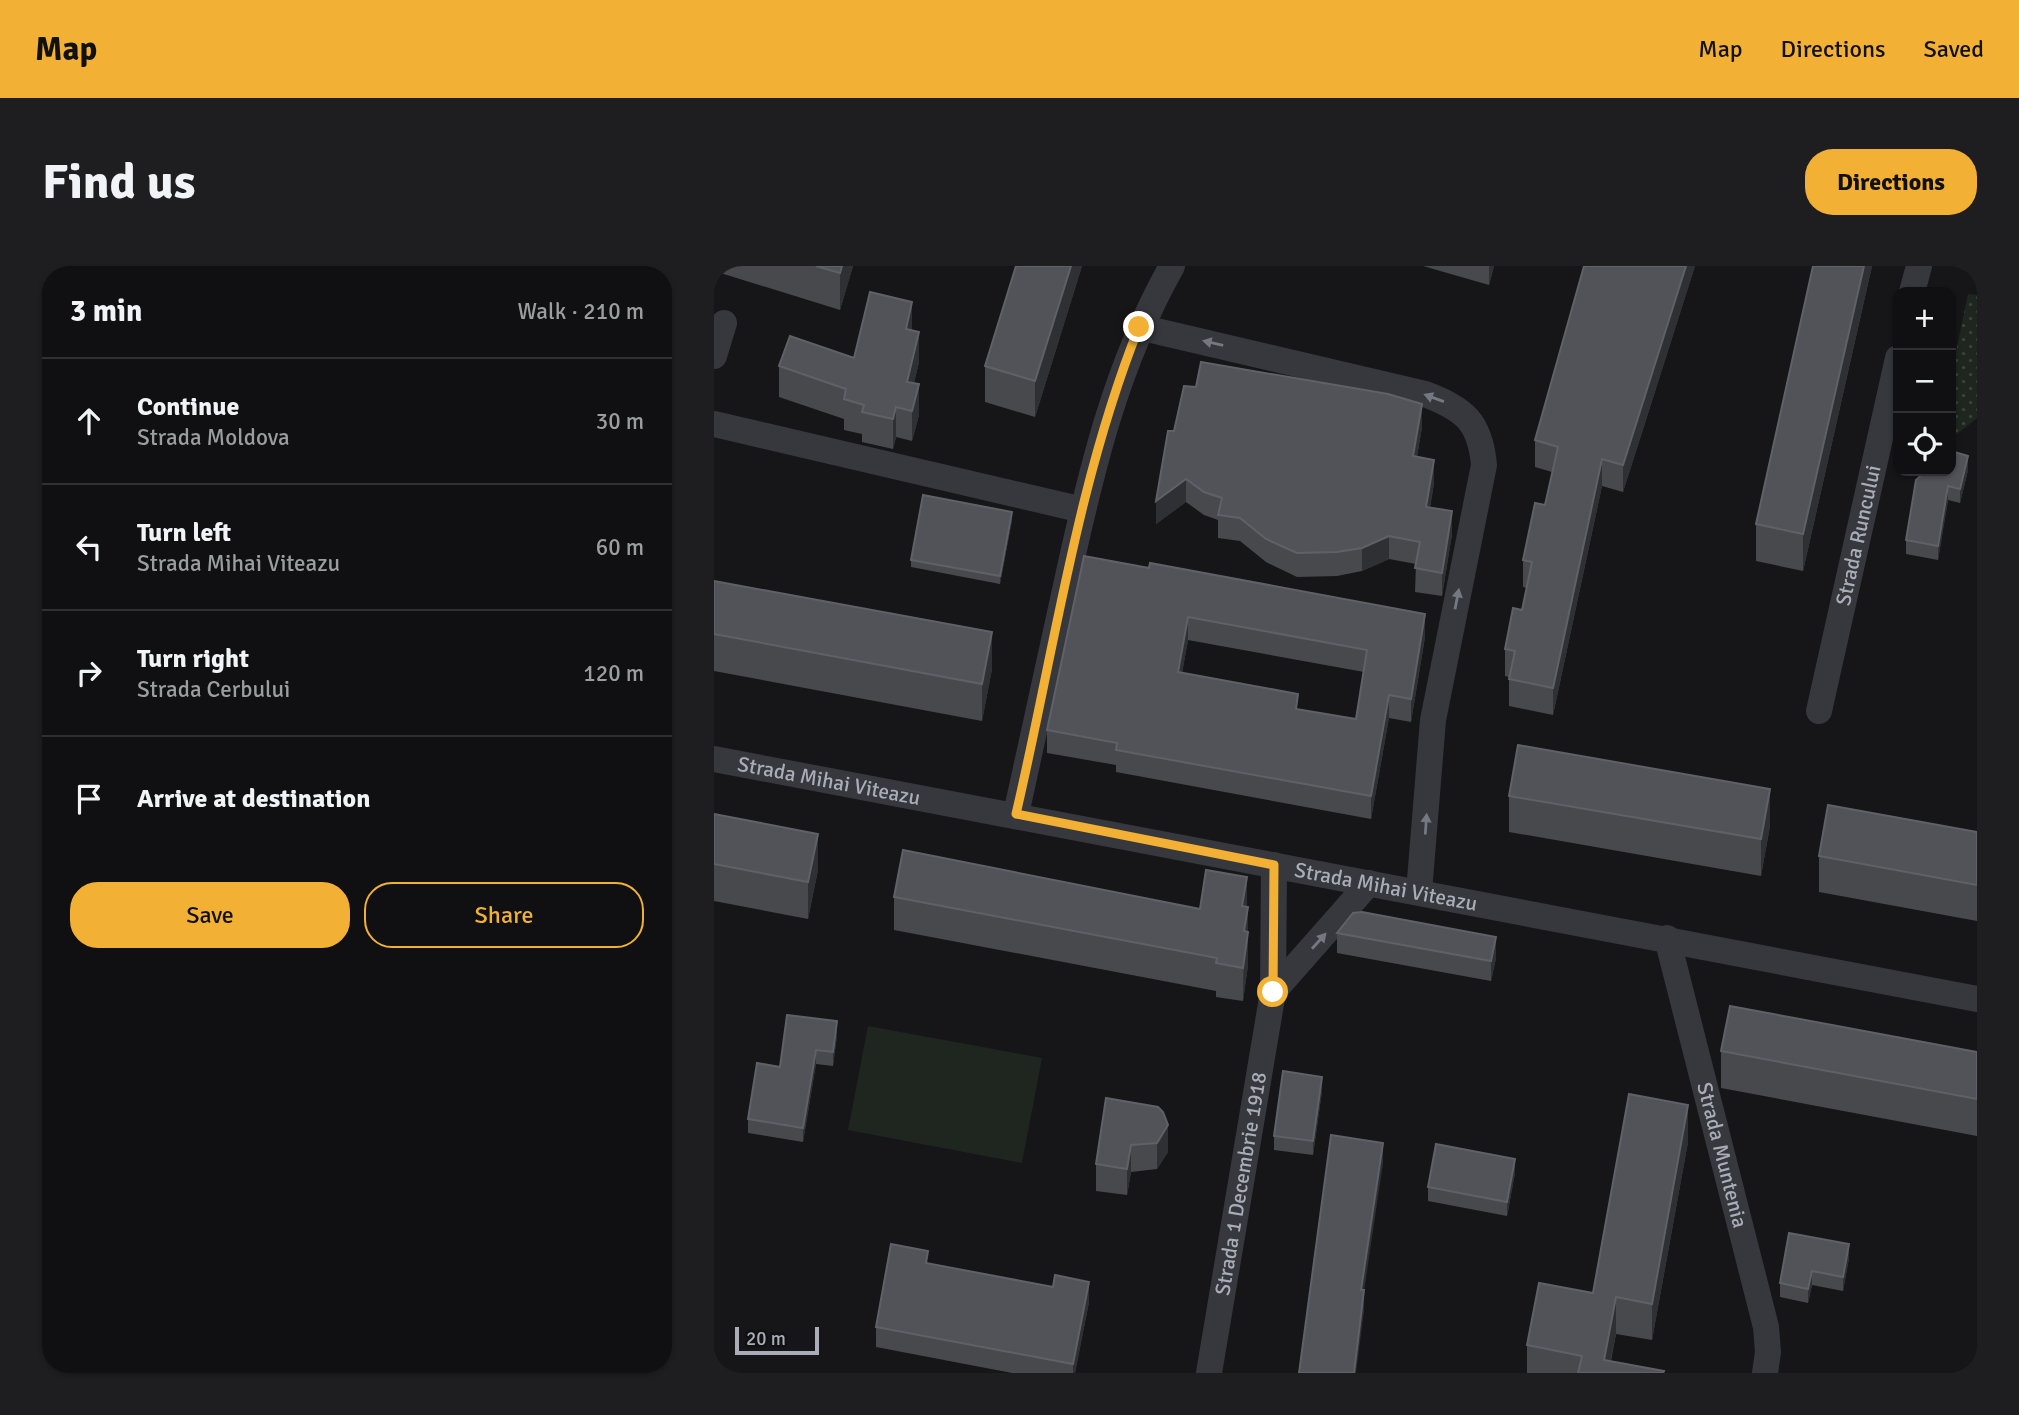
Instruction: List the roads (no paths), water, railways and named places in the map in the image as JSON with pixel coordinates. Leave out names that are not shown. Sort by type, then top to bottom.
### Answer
[{"type":"street","points":[[1016,814],[1083,510],[1108,411],[1139,327],[1172,266]]},
{"type":"street","points":[[1913,287],[1919,266]]},
{"type":"street","points":[[714,356],[724,323]]},
{"type":"street","points":[[1139,327],[1425,394],[1461,411],[1470,420],[1482,442],[1483,464],[1433,720],[1419,891]]},
{"type":"street","name":"Strada Runcului","points":[[1819,711],[1893,380]]},
{"type":"street","points":[[714,425],[1083,510]]},
{"type":"street","name":"Strada Mihai Viteazu","points":[[714,759],[1016,814],[1977,999]]},
{"type":"street","name":"Strada 1 Decembrie 1918","points":[[1209,1373],[1273,992],[1274,865]]},
{"type":"street","points":[[1273,992],[1369,883]]},
{"type":"street","name":"Strada Muntenia","points":[[1667,938],[1766,1327],[1768,1352],[1765,1373]]}]
